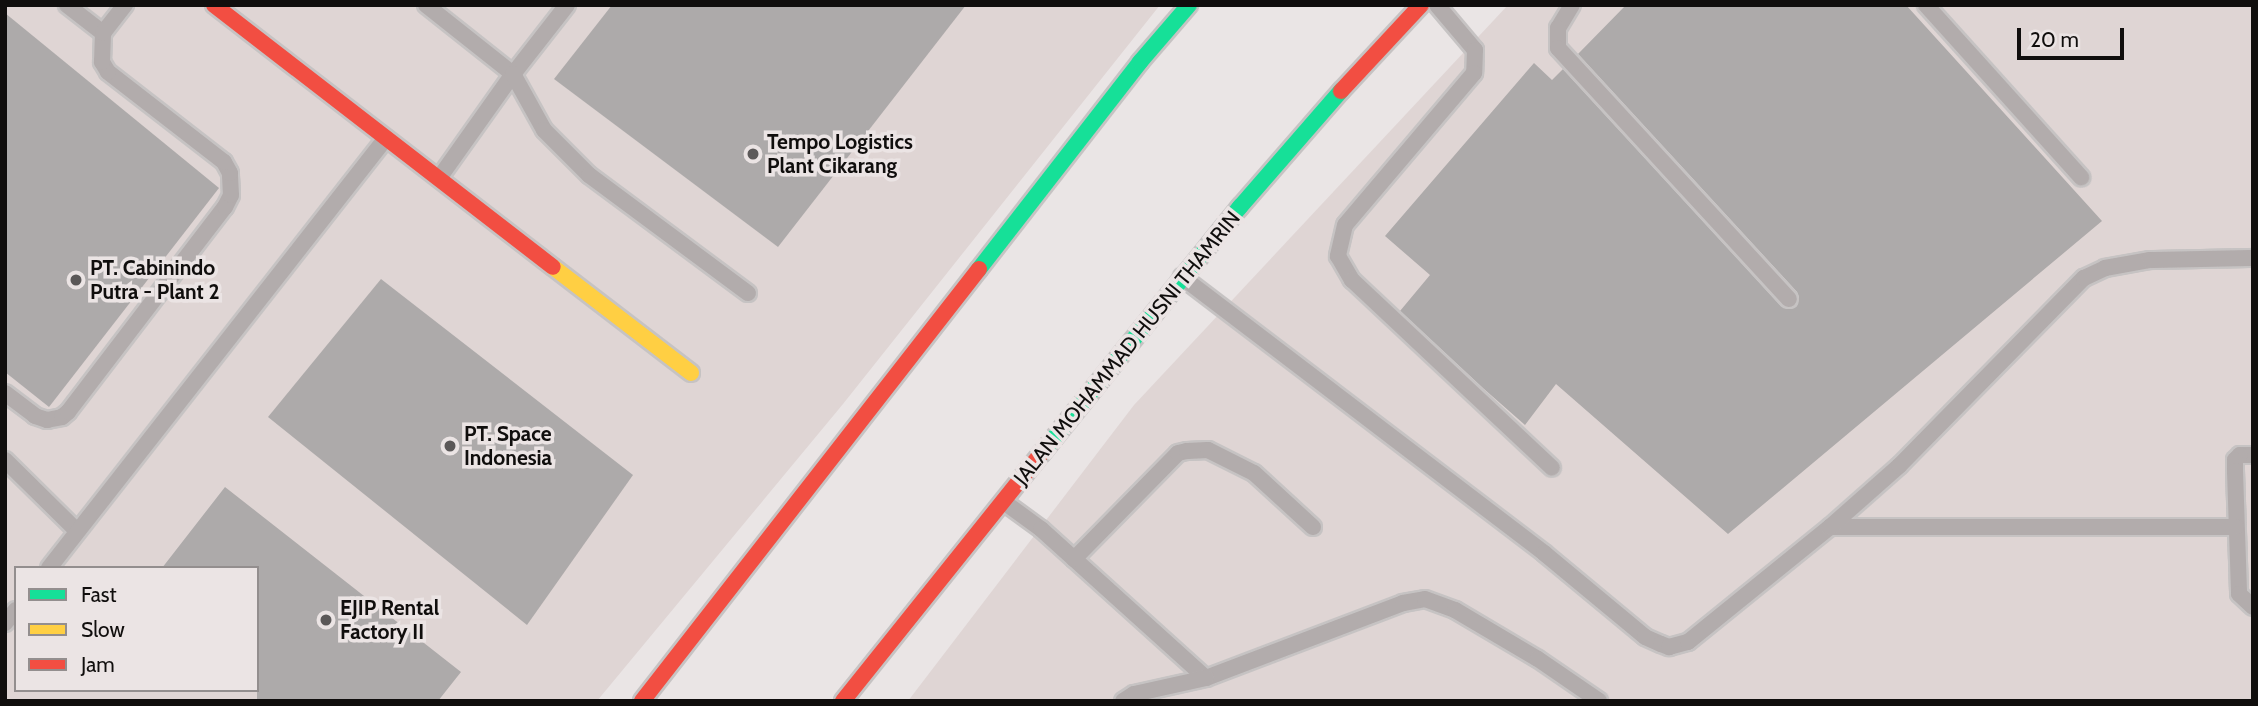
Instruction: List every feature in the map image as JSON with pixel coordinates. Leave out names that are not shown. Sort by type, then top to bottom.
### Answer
[{"type":"street","points":[[214,5],[691,373]]},
{"type":"street","points":[[642,701],[1131,73],[1189,5]]},
{"type":"street","name":"JALAN MOHAMMAD HUSNI THAMRIN","points":[[843,701],[1182,277],[1318,116],[1421,5]]},
{"type":"street","points":[[652,701],[663,675]]},
{"type":"lane","points":[[67,5],[103,33]]},
{"type":"lane","points":[[5,393],[41,418],[55,419],[68,412],[231,195],[230,173],[224,162],[108,72],[102,62],[103,33],[125,5]]},
{"type":"lane","points":[[426,5],[513,74],[544,130],[566,155],[748,293]]},
{"type":"lane","points":[[439,178],[513,74],[567,5]]},
{"type":"lane","points":[[1437,5],[1475,50],[1474,73],[1345,225],[1338,256],[1352,280],[1552,468]]},
{"type":"lane","points":[[1572,5],[1558,28],[1558,48],[1789,299]]},
{"type":"lane","points":[[1926,5],[2081,177]]},
{"type":"lane","points":[[51,566],[386,138]]},
{"type":"lane","points":[[1182,277],[1544,553],[1645,638],[1669,647],[1688,642],[1830,527],[1899,466],[2084,278],[2105,268],[2150,260],[2253,258]]},
{"type":"lane","points":[[1074,559],[1178,453],[1187,451],[1208,450],[1254,473],[1313,527]]},
{"type":"lane","points":[[2253,454],[2240,455],[2235,460],[2239,594],[2253,607]]},
{"type":"lane","points":[[5,460],[77,531]]},
{"type":"lane","points":[[1003,502],[1074,559],[1206,678]]},
{"type":"lane","points":[[1830,527],[2236,527]]},
{"type":"lane","points":[[1123,701],[1134,694],[1206,678],[1404,603],[1425,598],[1455,610],[1538,659],[1599,701]]},
{"type":"shaded area","points":[[5,5],[1160,5],[843,404],[597,701],[5,701]]},
{"type":"shaded area","points":[[1508,5],[2253,5],[2253,701],[908,701],[1134,405]]},
{"type":"building","name":"Tempo Logistics Plant Cikarang","points":[[612,5],[966,5],[778,247],[554,79]]},
{"type":"building","points":[[1626,5],[1906,5],[2102,221],[1728,534],[1556,384],[1525,425],[1400,311],[1430,275],[1385,236],[1534,63],[1552,80],[1563,69],[1781,306],[1791,309],[1797,306],[1797,292],[1578,54]]},
{"type":"building","name":"PT. Cabinindo Putra - Plant 2","points":[[5,13],[219,188],[49,407],[5,372]]},
{"type":"building","name":"PT. Space Indonesia","points":[[381,279],[633,475],[527,625],[268,417]]},
{"type":"building","name":"EJIP Rental Factory II","points":[[225,487],[461,672],[438,701],[257,701],[259,566],[164,566]]},
{"type":"traffic: fast","points":[[979,269],[1140,62],[1189,5]]},
{"type":"traffic: fast","points":[[1042,453],[1240,207],[1341,91]]},
{"type":"traffic: slow","points":[[553,267],[691,373]]},
{"type":"traffic: jam","points":[[214,5],[553,267]]},
{"type":"traffic: jam","points":[[1341,91],[1421,5]]},
{"type":"traffic: jam","points":[[642,701],[979,269]]},
{"type":"traffic: jam","points":[[843,701],[1042,453]]},
{"type":"place","name":"Tempo Logistics Plant Cikarang","points":[[753,154]]},
{"type":"place","name":"PT. Cabinindo Putra - Plant 2","points":[[76,280]]},
{"type":"place","name":"PT. Space Indonesia","points":[[450,446]]},
{"type":"place","name":"EJIP Rental Factory II","points":[[326,620]]}]
